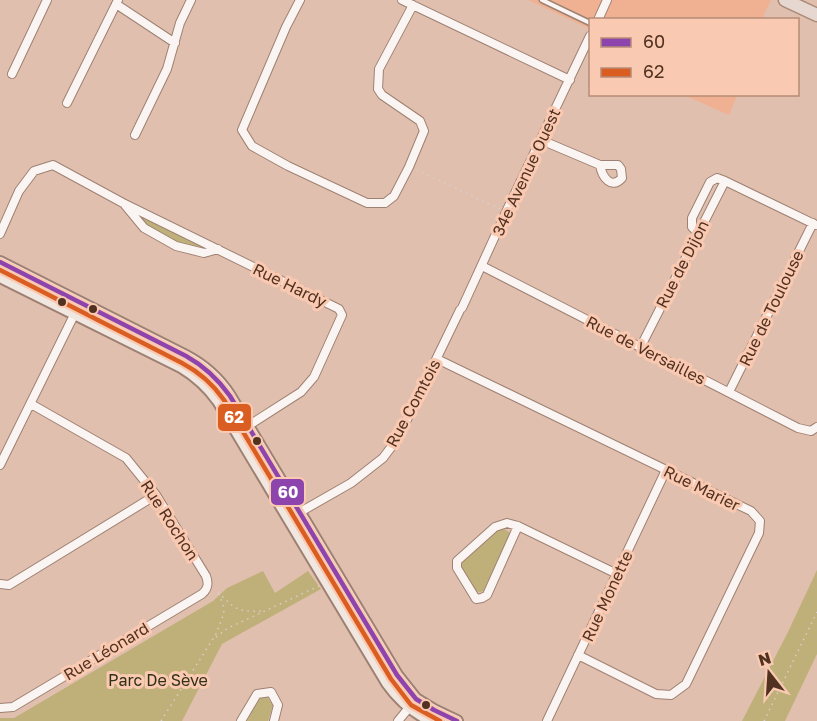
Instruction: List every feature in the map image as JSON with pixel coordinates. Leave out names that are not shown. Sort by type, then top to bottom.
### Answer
[{"type":"main road","points":[[793,2],[817,15]]},
{"type":"street","points":[[12,74],[47,0]]},
{"type":"street","points":[[135,135],[167,69],[180,23],[191,0]]},
{"type":"street","points":[[300,0],[242,129],[252,146],[288,166],[368,203],[385,203],[394,196],[410,167],[424,131],[420,121],[382,95],[378,89],[379,69],[413,5]]},
{"type":"street","points":[[402,0],[570,80]]},
{"type":"street","points":[[599,18],[607,0]]},
{"type":"street","points":[[67,103],[117,2],[175,43]]},
{"type":"street","name":"34e Avenue Ouest","points":[[461,309],[589,40]]},
{"type":"street","points":[[541,140],[600,165]]},
{"type":"street","name":"Rue Hardy","points":[[0,234],[20,191],[34,171],[53,165],[123,203],[339,309],[342,315],[314,377],[302,392],[237,433]]},
{"type":"street","points":[[698,233],[692,227],[692,218],[710,182],[717,178],[815,225]]},
{"type":"street","name":"Rue de Dijon","points":[[640,348],[725,181]]},
{"type":"street","name":"Rue Hardy","points":[[123,203],[144,228],[176,246],[204,253],[218,249]]},
{"type":"street","name":"Rue de Toulouse","points":[[729,392],[815,225]]},
{"type":"street","points":[[0,262],[176,350],[214,375],[248,426],[413,703],[431,721]]},
{"type":"street","name":"Rue de Versailles","points":[[482,267],[798,428],[814,429]]},
{"type":"street","points":[[0,277],[181,368],[214,395],[394,693],[457,721]]},
{"type":"street","points":[[0,465],[81,303]]},
{"type":"street","name":"Rue Comtois","points":[[288,519],[351,483],[383,458],[398,438],[461,309]]},
{"type":"street","name":"Rue Marier","points":[[437,358],[751,511],[760,520],[759,533],[686,684],[671,695],[656,694],[578,655]]},
{"type":"street","name":"Rue Rochon","points":[[31,404],[126,458],[156,495],[206,576],[208,586]]},
{"type":"street","name":"Rue Monette","points":[[547,721],[666,470]]},
{"type":"street","points":[[0,584],[9,585],[156,495]]},
{"type":"street","points":[[518,526],[487,594],[476,599],[457,568],[456,561],[495,527],[507,524],[518,526],[617,574]]},
{"type":"street","name":"Rue Léonard","points":[[0,708],[13,707],[205,592],[208,586]]},
{"type":"street","points":[[242,721],[257,693],[271,692],[278,705],[274,721]]},
{"type":"street","points":[[398,721],[413,703]]},
{"type":"lane","points":[[542,0],[589,22]]},
{"type":"path","points":[[410,167],[506,212]]},
{"type":"path","points":[[213,640],[228,628],[322,585]]},
{"type":"path","points":[[161,721],[213,640],[223,619],[223,605],[218,591],[239,610],[264,611]]},
{"type":"path","points":[[764,721],[817,612]]},
{"type":"shaded area","points":[[528,0],[771,0],[764,18],[589,18],[589,29]]},
{"type":"shaded area","points":[[686,96],[737,96],[729,115]]},
{"type":"green space","points":[[130,209],[210,249],[195,249],[169,240],[145,225]]},
{"type":"green space","points":[[503,528],[510,533],[509,537],[484,591],[475,591],[462,568],[462,561],[497,530]]},
{"type":"green space","points":[[817,570],[817,654],[785,721],[742,721],[787,634]]},
{"type":"green space","name":"Parc De Sève","points":[[263,571],[275,593],[308,571],[321,589],[222,644],[182,721],[0,721],[0,718],[14,718],[213,601],[227,588]]},
{"type":"green space","points":[[260,697],[267,697],[273,705],[268,721],[247,721]]},
{"type":"transit line","name":"60","points":[[0,262],[186,356],[216,379],[230,396],[397,675],[416,699],[457,721]]},
{"type":"transit line","name":"62","points":[[0,270],[182,363],[200,374],[210,384],[224,400],[391,679],[411,705],[440,721]]}]
